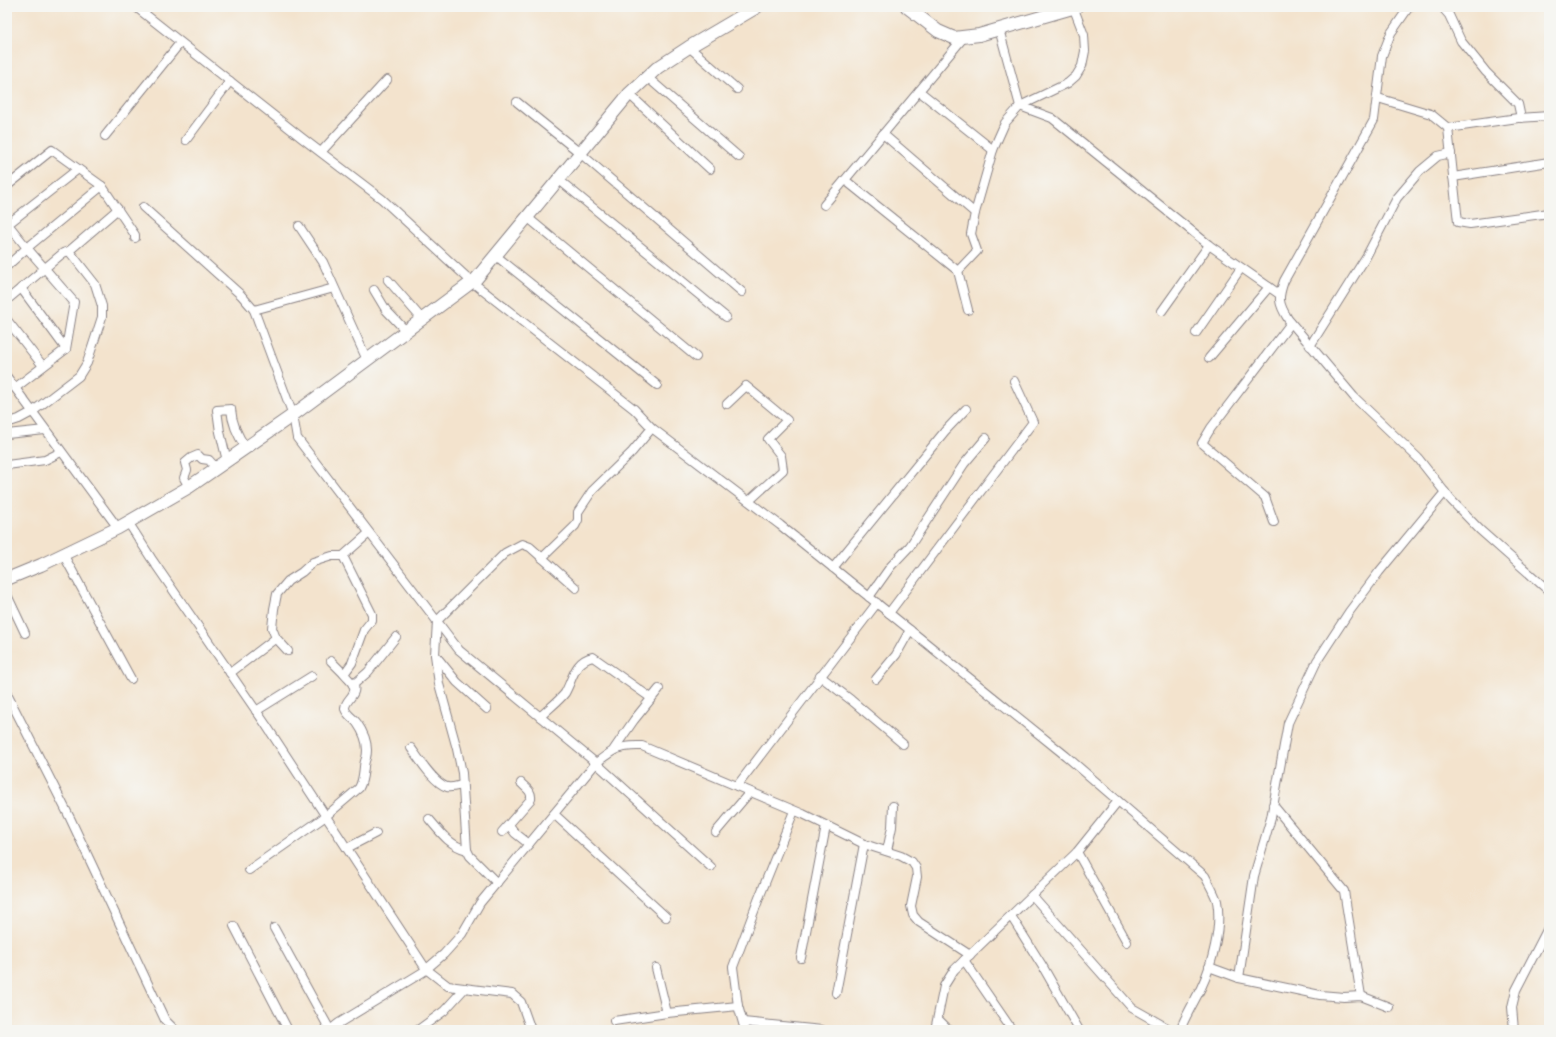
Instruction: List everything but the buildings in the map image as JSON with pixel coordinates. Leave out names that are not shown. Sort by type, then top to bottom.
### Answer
[{"type":"street","points":[[136,7],[180,43],[382,199],[472,282],[634,409],[652,428],[749,501],[1066,756],[1205,876],[1213,890],[1217,902],[1218,924],[1214,952],[1202,987],[1180,1030]]},
{"type":"street","points":[[7,579],[123,525],[189,487],[293,415],[476,279],[629,94],[657,68],[689,47],[757,7]]},
{"type":"street","points":[[907,7],[938,31],[954,38],[979,35],[1075,8],[1084,35],[1085,51],[1082,66],[1076,76],[1068,83],[1020,106],[1005,123],[993,150],[975,213],[971,234],[977,251],[958,271]]},
{"type":"street","points":[[1409,7],[1391,33],[1382,56],[1378,98],[1374,120],[1284,280],[1279,294],[1280,306],[1291,323],[1354,397],[1418,458],[1445,492],[1480,530],[1549,591]]},
{"type":"street","points":[[1442,7],[1450,15],[1461,41],[1486,72],[1518,104],[1521,118]]},
{"type":"street","points":[[999,29],[1020,106]]},
{"type":"street","points":[[824,205],[964,37]]},
{"type":"street","points":[[105,136],[180,43]]},
{"type":"street","points":[[689,47],[737,89]]},
{"type":"street","points":[[647,77],[739,157]]},
{"type":"street","points":[[321,152],[387,80]]},
{"type":"street","points":[[186,140],[230,81]]},
{"type":"street","points":[[919,91],[993,150]]},
{"type":"street","points":[[629,94],[710,169]]},
{"type":"street","points":[[1378,98],[1430,114],[1448,128],[1458,222],[1470,224],[1549,213]]},
{"type":"street","points":[[517,102],[580,153],[742,292]]},
{"type":"street","points":[[1020,106],[1052,118],[1209,245],[1279,294]]},
{"type":"street","points":[[1448,128],[1521,118],[1549,116]]},
{"type":"street","points":[[883,134],[975,213]]},
{"type":"street","points":[[7,186],[52,150],[102,186],[135,235],[135,238]]},
{"type":"street","points":[[1310,346],[1366,257],[1397,198],[1420,171],[1438,156],[1451,153]]},
{"type":"street","points":[[1453,177],[1549,162]]},
{"type":"street","points":[[15,388],[66,349],[74,302],[8,224],[78,169]]},
{"type":"street","points":[[558,179],[726,317]]},
{"type":"street","points":[[845,180],[958,271],[968,310]]},
{"type":"street","points":[[7,266],[102,186]]},
{"type":"street","points":[[144,207],[240,295],[254,310],[293,415],[297,438],[459,650],[596,763],[711,867]]},
{"type":"street","points":[[7,300],[64,253],[69,251],[118,209]]},
{"type":"street","points":[[527,217],[696,357]]},
{"type":"street","points":[[299,226],[323,262],[367,360]]},
{"type":"street","points":[[1162,311],[1209,245]]},
{"type":"street","points":[[7,423],[32,412],[79,376],[87,363],[102,317],[102,306],[95,284],[69,251]]},
{"type":"street","points":[[495,256],[657,385]]},
{"type":"street","points":[[1196,333],[1241,268]]},
{"type":"street","points":[[388,280],[422,319]]},
{"type":"street","points":[[1209,358],[1269,287]]},
{"type":"street","points":[[21,288],[66,349]]},
{"type":"street","points":[[254,310],[334,288]]},
{"type":"street","points":[[374,290],[386,310],[406,331]]},
{"type":"street","points":[[7,320],[43,366]]},
{"type":"street","points":[[1274,522],[1265,497],[1202,443],[1211,428],[1291,323]]},
{"type":"street","points":[[7,377],[61,452],[151,558],[256,711],[426,969],[448,986],[512,994],[521,1002],[531,1030]]},
{"type":"street","points":[[889,613],[1034,422],[1014,381]]},
{"type":"street","points":[[727,404],[746,386],[787,420],[768,439],[781,456],[784,470],[749,501]]},
{"type":"street","points":[[227,461],[220,432],[217,410],[231,409],[231,418],[236,434],[246,448]]},
{"type":"street","points":[[833,568],[945,431],[966,409]]},
{"type":"street","points":[[542,558],[575,526],[578,520],[578,512],[592,491],[632,452],[652,428]]},
{"type":"street","points":[[7,434],[45,430]]},
{"type":"street","points":[[869,597],[891,566],[910,546],[964,464],[986,438]]},
{"type":"street","points":[[7,465],[45,460],[61,452]]},
{"type":"street","points":[[189,487],[184,478],[187,470],[185,463],[191,458],[198,455],[202,459],[209,460],[216,468]]},
{"type":"street","points":[[1239,978],[1254,876],[1271,818],[1288,723],[1317,661],[1379,572],[1445,492]]},
{"type":"street","points":[[288,651],[276,638],[272,628],[272,618],[277,594],[288,581],[302,572],[313,562],[332,556],[343,556],[369,533]]},
{"type":"street","points":[[496,883],[470,856],[467,850],[462,773],[439,684],[435,655],[437,621],[505,553],[522,544],[530,547],[576,588]]},
{"type":"street","points":[[63,554],[131,679]]},
{"type":"street","points":[[343,556],[372,614],[372,620],[364,630],[352,663],[344,674]]},
{"type":"street","points":[[7,595],[25,633]]},
{"type":"street","points":[[737,786],[877,603]]},
{"type":"street","points":[[876,679],[896,655],[910,630]]},
{"type":"street","points":[[354,686],[368,672],[396,637]]},
{"type":"street","points":[[230,673],[276,638]]},
{"type":"street","points":[[435,655],[457,682],[487,709]]},
{"type":"street","points":[[540,717],[564,693],[570,678],[580,663],[587,658],[593,657],[651,698]]},
{"type":"street","points":[[249,870],[326,816],[359,788],[362,782],[367,757],[366,740],[356,722],[347,714],[345,709],[345,705],[354,694],[354,686],[331,662]]},
{"type":"street","points":[[256,711],[312,676]]},
{"type":"street","points":[[820,676],[903,744]]},
{"type":"street","points":[[614,750],[634,720],[659,689]]},
{"type":"street","points":[[7,694],[70,818],[165,1020],[175,1030]]},
{"type":"street","points":[[274,928],[330,1030],[426,969],[444,954],[462,934],[480,903],[596,763],[614,750],[628,746],[642,746],[794,811],[864,844],[887,851],[912,862],[916,868],[917,877],[911,906],[913,915],[919,922],[967,958],[1012,1030]]},
{"type":"street","points":[[411,748],[439,782],[451,787],[462,785]]},
{"type":"street","points":[[502,832],[531,799],[532,794],[522,783]]},
{"type":"street","points":[[716,832],[750,792]]},
{"type":"street","points":[[935,1030],[944,986],[954,970],[1078,852],[1118,801]]},
{"type":"street","points":[[1273,805],[1344,891],[1361,996]]},
{"type":"street","points":[[887,851],[892,828],[893,806]]},
{"type":"street","points":[[794,811],[733,967],[738,1006],[744,1026],[822,1030]]},
{"type":"street","points":[[554,814],[666,917]]},
{"type":"street","points":[[430,819],[446,839],[453,845],[467,850]]},
{"type":"street","points":[[509,825],[515,833],[529,844]]},
{"type":"street","points":[[802,958],[826,826]]},
{"type":"street","points":[[347,848],[376,833]]},
{"type":"street","points":[[836,993],[864,844]]},
{"type":"street","points":[[1078,852],[1127,942]]},
{"type":"street","points":[[1032,895],[1132,1008],[1168,1029]]},
{"type":"street","points":[[1011,916],[1043,966],[1079,1030]]},
{"type":"street","points":[[234,926],[288,1030]]},
{"type":"street","points":[[1514,1030],[1512,1007],[1516,990],[1549,926]]},
{"type":"street","points":[[1208,967],[1239,978],[1320,995],[1361,996],[1389,1007]]},
{"type":"street","points":[[656,968],[668,1012]]},
{"type":"street","points":[[418,1030],[444,1011],[465,988]]},
{"type":"street","points":[[614,1021],[668,1012],[738,1006]]},
{"type":"street","points":[[938,1019],[948,1030]]}]
